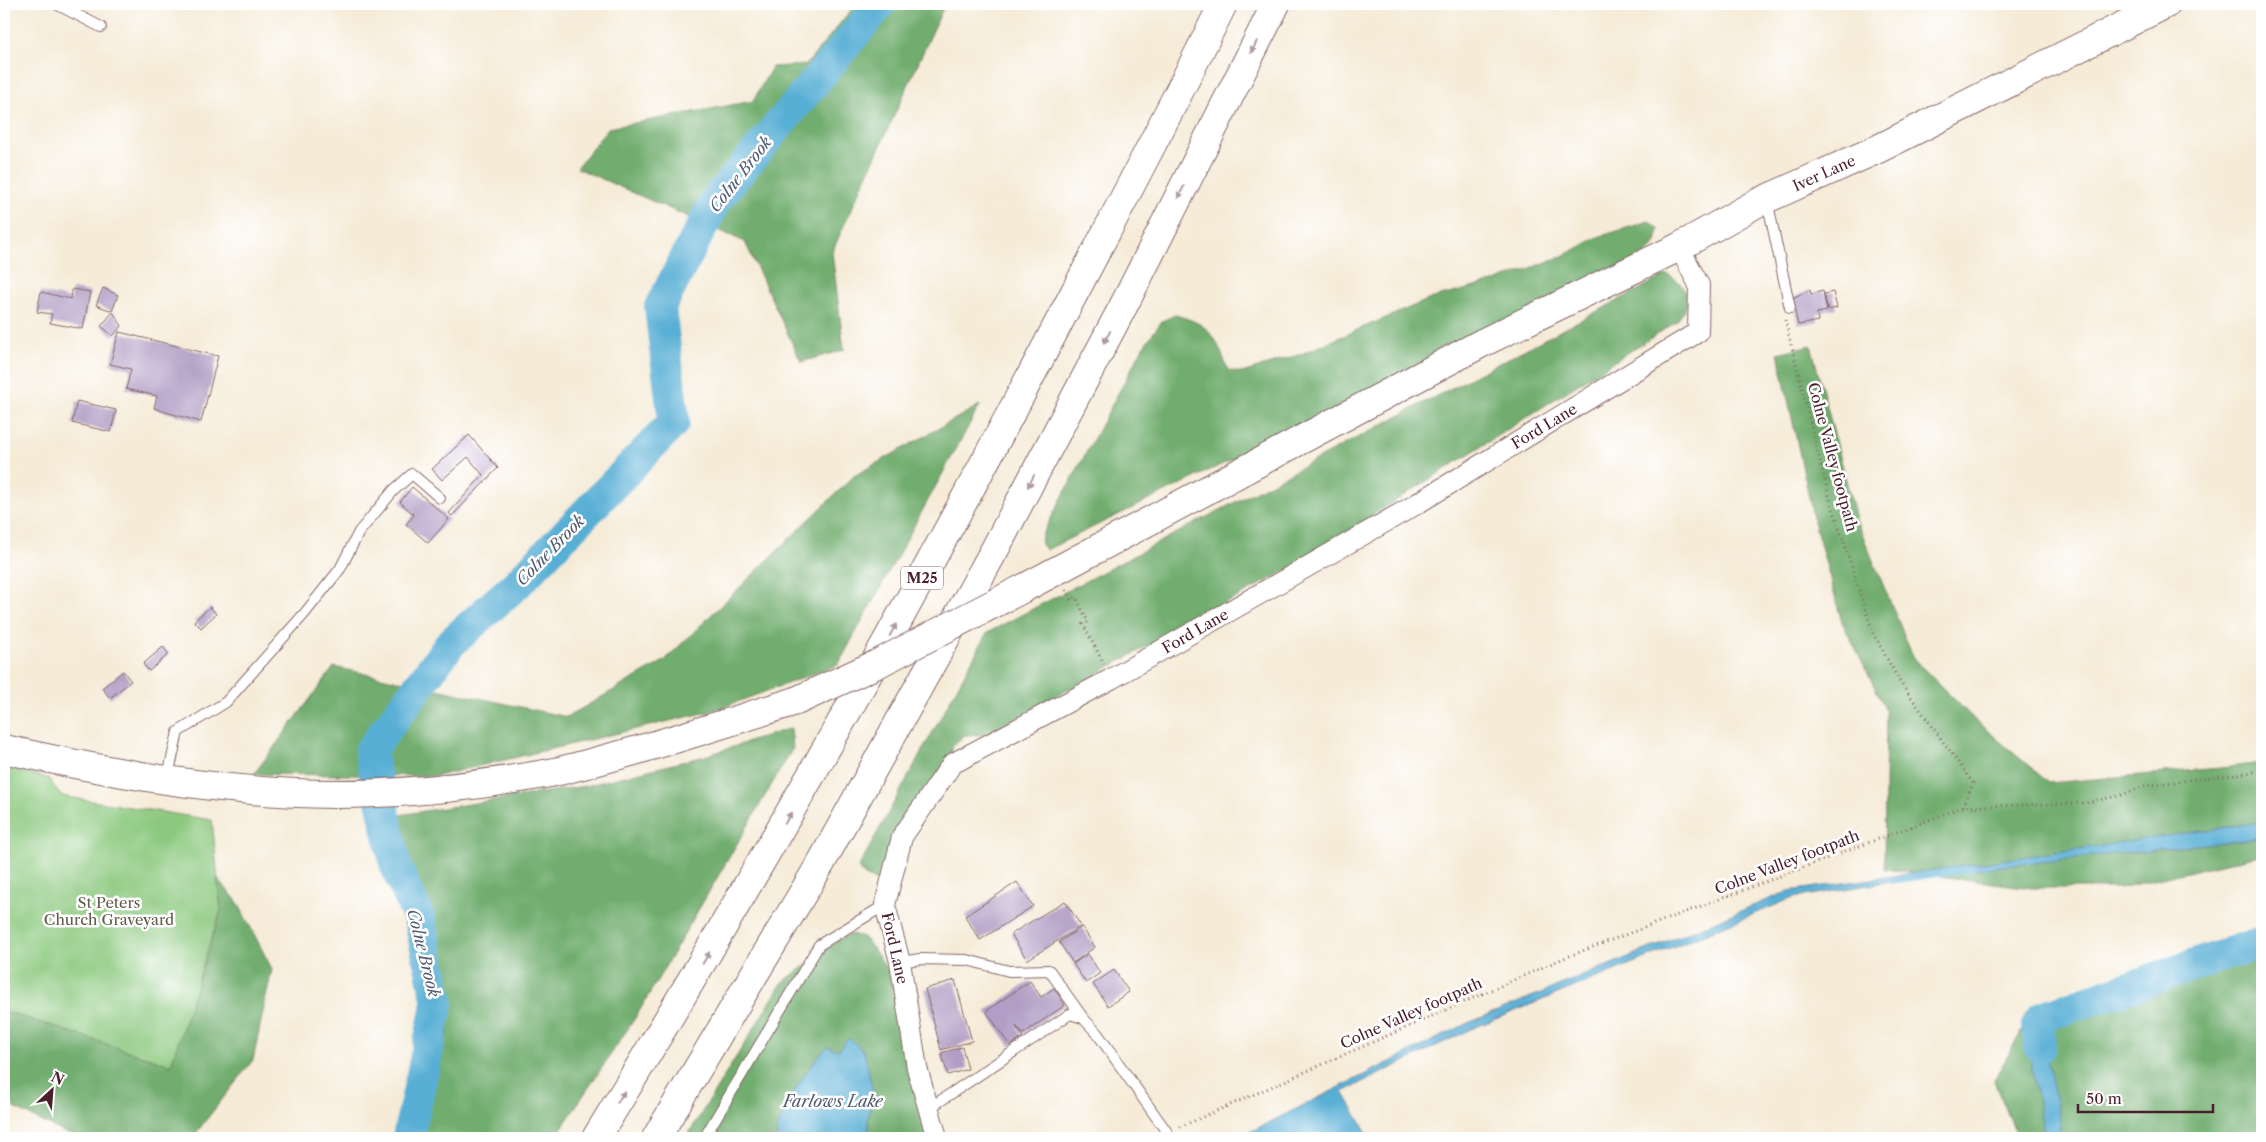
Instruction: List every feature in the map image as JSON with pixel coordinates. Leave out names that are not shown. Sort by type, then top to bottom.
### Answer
[{"type":"main road","name":"M25","points":[[596,1138],[686,991],[784,824],[947,535],[1085,273],[1222,4]]},
{"type":"main road","points":[[656,1138],[821,863],[995,549],[1126,301],[1276,4]]},
{"type":"main road","name":"Iver Lane","points":[[4,749],[166,781],[332,794],[417,792],[552,772],[655,746],[796,701],[877,664],[1056,572],[1482,343],[1679,247],[1766,199],[1878,149],[2166,4]]},
{"type":"street","name":"Ford Lane","points":[[937,1138],[917,1068],[900,962],[885,905],[902,838],[952,764],[1111,679],[1414,505],[1698,332],[1699,286],[1679,247]]},
{"type":"lane","points":[[56,4],[101,27]]},
{"type":"lane","points":[[1766,199],[1790,308]]},
{"type":"lane","points":[[166,781],[178,732],[226,702],[305,613],[340,569],[359,532],[394,490],[412,474],[440,498]]},
{"type":"lane","points":[[704,1138],[820,946],[885,905]]},
{"type":"lane","points":[[900,962],[920,959],[967,960],[1009,970],[1049,970],[1056,976],[1083,1018],[1098,1033],[1169,1135]]},
{"type":"lane","points":[[928,1109],[1070,1014],[1083,1018]]},
{"type":"path","name":"Colne Valley footpath","points":[[1169,1135],[1564,958],[1963,807],[1972,783],[1900,682],[1873,633],[1828,493],[1790,344]]},
{"type":"path","points":[[1056,572],[1071,600],[1076,597],[1088,622],[1083,624],[1111,679]]},
{"type":"path","points":[[1963,807],[2085,804],[2122,795],[2143,786],[2262,771]]},
{"type":"path","points":[[2260,1138],[2262,1131]]},
{"type":"green space","points":[[856,4],[945,4],[832,252],[844,350],[801,362],[745,242],[577,168],[608,128],[753,101],[772,67],[806,65]]},
{"type":"green space","points":[[1649,221],[1659,229],[1656,242],[1647,253],[1416,370],[1046,550],[1041,545],[1042,535],[1143,347],[1162,321],[1175,315],[1205,328],[1216,340],[1228,370],[1242,373],[1301,354],[1430,299],[1497,281],[1565,255],[1598,237]]},
{"type":"green space","points":[[1666,275],[1680,283],[1687,298],[1685,309],[1676,322],[1287,570],[985,735],[965,735],[952,747],[952,763],[883,883],[866,877],[858,868],[987,633]]},
{"type":"green space","points":[[1811,345],[1857,522],[1914,659],[1976,721],[2049,783],[2262,763],[2262,857],[2259,855],[2120,888],[2031,888],[1884,869],[1886,710],[1842,622],[1814,521],[1778,353]]},
{"type":"green space","points":[[980,405],[838,665],[712,711],[437,776],[254,774],[334,667],[567,717],[664,661],[854,476]]},
{"type":"green space","points":[[791,728],[793,748],[637,1015],[555,1138],[411,1138],[448,1032],[442,952],[404,864],[399,815],[585,786],[705,756]]},
{"type":"green space","name":"St Peters Church Graveyard","points":[[4,767],[48,778],[61,796],[212,820],[221,910],[171,1065],[6,1012],[4,1015]]},
{"type":"green space","points":[[217,878],[237,901],[272,969],[253,1060],[192,1138],[76,1138],[16,1109],[4,1100],[5,1011],[171,1065],[221,910]]},
{"type":"green space","points":[[2262,932],[2262,1138],[2018,1138],[1994,1081],[2032,1011],[2210,946]]},
{"type":"green space","points":[[852,934],[863,937],[873,948],[892,977],[935,1138],[870,1138],[868,1119],[873,1092],[838,1050],[818,1057],[777,1127],[776,1138],[686,1138],[782,983],[840,939]]},
{"type":"water","points":[[2262,822],[2261,838],[1932,874],[1793,898],[1471,1029],[1343,1092],[1370,1138],[1238,1138],[1468,1023],[1789,891]]},
{"type":"water","points":[[2041,1012],[2052,1013],[2046,1018],[2041,1027],[2063,1138],[2045,1138],[2031,1066],[2033,1018]]},
{"type":"water","name":"Farlows Lake","points":[[849,1038],[864,1051],[873,1092],[868,1119],[870,1138],[776,1138],[782,1115],[788,1102],[811,1066],[827,1047],[838,1050]]},
{"type":"building","points":[[103,288],[118,295],[112,311],[96,305]]},
{"type":"building","points":[[72,289],[90,292],[83,329],[50,323],[52,314],[37,312],[41,292],[71,299]]},
{"type":"building","points":[[1810,290],[1811,294],[1823,291],[1827,311],[1817,313],[1818,321],[1798,325],[1792,298]]},
{"type":"building","points":[[1833,292],[1837,308],[1828,310],[1824,294]]},
{"type":"building","points":[[113,312],[122,326],[113,336],[101,326]]},
{"type":"building","points":[[119,332],[218,356],[201,422],[154,408],[157,396],[126,389],[131,369],[110,364]]},
{"type":"building","points":[[77,401],[116,410],[111,432],[72,423]]},
{"type":"building","points":[[469,435],[498,468],[452,516],[449,513],[483,475],[468,457],[442,480],[432,469]]},
{"type":"building","points":[[412,487],[449,519],[428,543],[406,524],[414,515],[400,502]]},
{"type":"building","points":[[210,607],[216,614],[201,628],[194,621]]},
{"type":"building","points":[[163,647],[169,654],[149,671],[143,664]]},
{"type":"building","points":[[123,671],[131,681],[110,698],[102,688]]},
{"type":"building","points":[[1017,882],[1033,906],[980,940],[965,916]]},
{"type":"building","points":[[1065,901],[1081,926],[1027,960],[1011,934]]},
{"type":"building","points":[[1082,927],[1095,947],[1073,963],[1059,942]]},
{"type":"building","points":[[1088,954],[1100,973],[1086,983],[1073,964]]},
{"type":"building","points":[[1114,970],[1129,992],[1108,1006],[1093,984]]},
{"type":"building","points":[[955,980],[972,1041],[941,1050],[925,989]]},
{"type":"building","points":[[1030,981],[1041,997],[1054,988],[1065,1005],[1023,1034],[1016,1026],[1023,1037],[1010,1046],[986,1011]]},
{"type":"building","points":[[962,1047],[968,1069],[948,1075],[941,1053]]},
{"type":"waterway","name":"Colne Brook","points":[[408,1138],[438,1002],[420,921],[396,867],[370,751],[451,643],[519,582],[674,422],[660,307],[716,200],[880,4]]},
{"type":"waterway","points":[[1891,881],[1973,869]]},
{"type":"waterway","points":[[2040,1047],[2037,1024],[2042,1017],[2262,942]]}]
